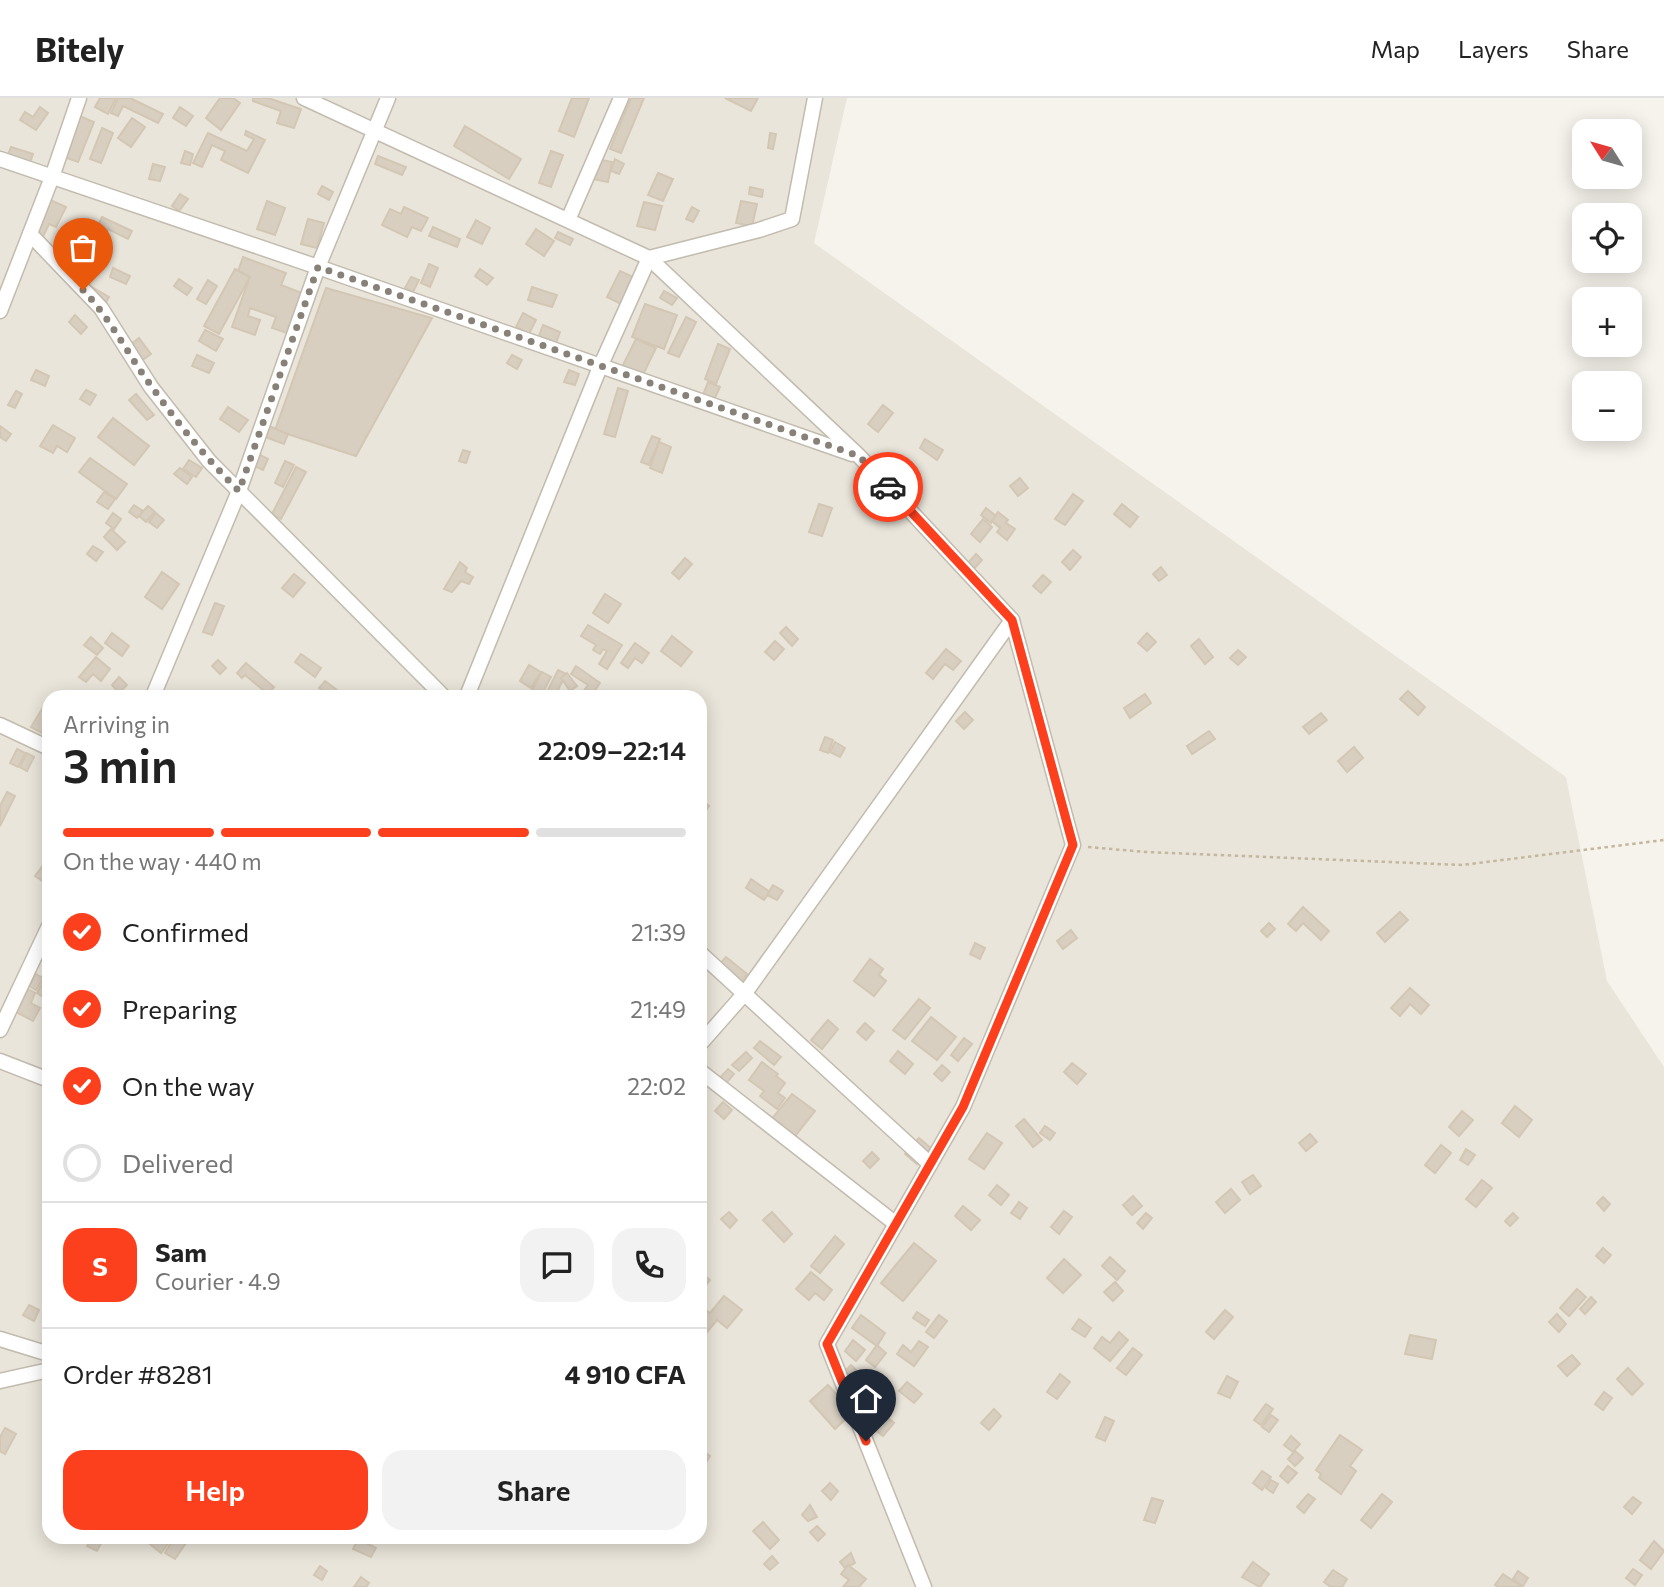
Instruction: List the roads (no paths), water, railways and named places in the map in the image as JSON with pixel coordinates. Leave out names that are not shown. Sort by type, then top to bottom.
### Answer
[{"type":"street","points":[[0,311],[52,177],[79,98]]},
{"type":"street","points":[[304,98],[649,258],[859,456],[1012,620],[1073,845],[963,1107],[827,1344],[924,1587]]},
{"type":"street","points":[[156,690],[239,491],[318,267],[376,131],[387,98]]},
{"type":"street","points":[[568,220],[621,98]]},
{"type":"street","points":[[649,258],[760,230],[792,219],[815,98]]},
{"type":"street","points":[[0,159],[859,456]]},
{"type":"street","points":[[30,234],[101,308],[151,387],[209,461],[437,690]]},
{"type":"street","points":[[469,690],[600,367],[649,258]]},
{"type":"street","points":[[707,1036],[745,993],[1012,620]]},
{"type":"street","points":[[0,725],[42,745]]},
{"type":"street","points":[[0,1030],[42,941]]},
{"type":"street","points":[[707,959],[930,1164]]},
{"type":"street","points":[[0,1061],[42,1077]]},
{"type":"street","points":[[707,1076],[896,1224]]},
{"type":"street","points":[[0,1339],[42,1352]]},
{"type":"street","points":[[0,1381],[42,1372]]}]
